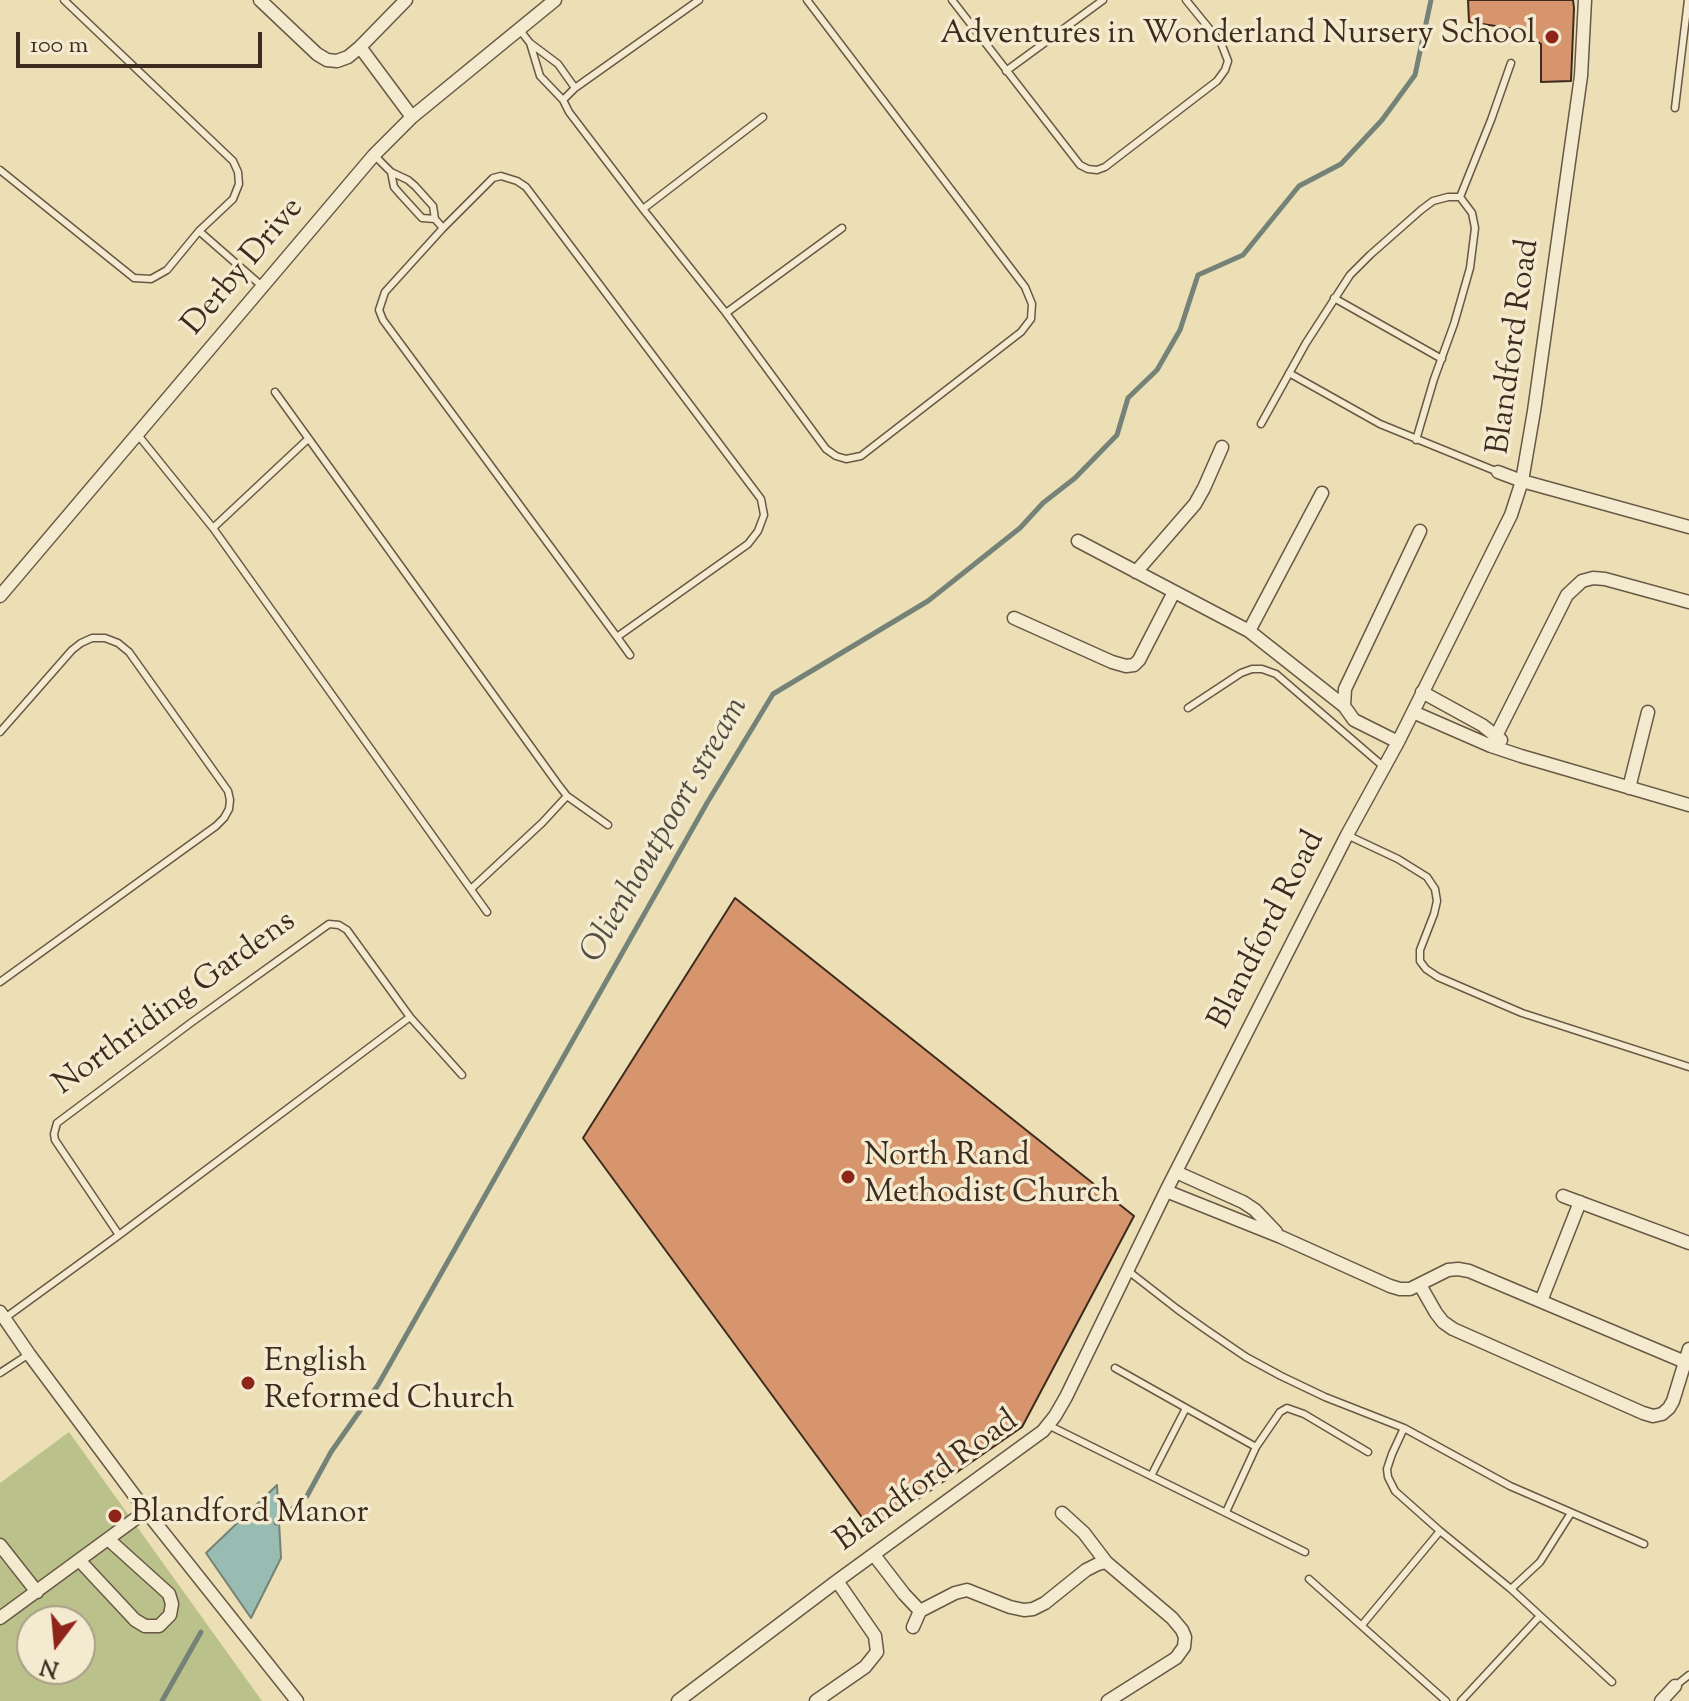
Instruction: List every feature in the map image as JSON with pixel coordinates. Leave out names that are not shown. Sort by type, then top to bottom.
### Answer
[{"type":"street","points":[[260,0],[317,54],[337,61],[360,47],[406,0]]},
{"type":"street","name":"Derby Drive","points":[[0,596],[374,155],[412,117],[555,0]]},
{"type":"street","name":"Blandford Road","points":[[678,1701],[1032,1439],[1048,1425],[1066,1397],[1166,1191],[1347,835],[1398,742],[1511,515],[1522,481],[1534,411],[1581,76],[1585,0]]},
{"type":"street","points":[[360,47],[412,117]]},
{"type":"street","points":[[1136,572],[1195,504],[1222,447]]},
{"type":"street","points":[[1498,472],[1689,527]]},
{"type":"street","points":[[1249,631],[1322,493]]},
{"type":"street","points":[[1344,706],[1345,689],[1420,531]]},
{"type":"street","points":[[1078,541],[1249,631],[1344,706],[1354,720],[1398,742]]},
{"type":"street","points":[[1494,741],[1572,588],[1582,581],[1605,579],[1689,602]]},
{"type":"street","points":[[1014,618],[1112,662],[1134,665],[1174,592]]},
{"type":"street","points":[[1422,692],[1482,725],[1494,741]]},
{"type":"street","points":[[1413,712],[1494,741],[1521,756],[1689,805]]},
{"type":"street","points":[[1629,788],[1648,712]]},
{"type":"street","points":[[1176,1172],[1243,1202],[1281,1237]]},
{"type":"street","points":[[1166,1191],[1281,1237],[1390,1286],[1410,1289],[1439,1274],[1458,1269],[1469,1271],[1687,1356],[1669,1408],[1653,1416],[1643,1413],[1453,1329],[1436,1313],[1420,1285]]},
{"type":"street","points":[[1563,1196],[1689,1243]]},
{"type":"street","points":[[1541,1301],[1580,1202]]},
{"type":"street","points":[[2,1315],[146,1511],[297,1701]]},
{"type":"street","points":[[0,1618],[146,1511]]},
{"type":"street","points":[[1062,1513],[1084,1533],[1106,1562],[1182,1630],[1185,1644],[1181,1654],[1108,1701]]},
{"type":"street","points":[[79,1560],[135,1620],[145,1626],[159,1626],[170,1615],[172,1604],[169,1594],[108,1539]]},
{"type":"street","points":[[0,1545],[37,1592]]},
{"type":"street","points":[[874,1555],[920,1611]]},
{"type":"street","points":[[913,1627],[920,1611],[967,1590],[1010,1607],[1033,1609],[1086,1570],[1106,1562]]},
{"type":"street","points":[[816,1701],[865,1667],[877,1652],[875,1636],[837,1581]]},
{"type":"street","points":[[1661,1701],[1675,1686]]},
{"type":"lane","points":[[0,170],[134,278],[151,279],[167,270],[199,231],[233,199],[239,184],[233,161],[64,0]]},
{"type":"lane","points":[[563,100],[575,88],[699,0]]},
{"type":"lane","points":[[530,43],[540,76],[563,100],[569,112],[726,313],[826,449],[846,459],[861,456],[1021,332],[1031,319],[1032,304],[1025,287],[807,0]]},
{"type":"lane","points":[[952,0],[1080,165],[1097,170],[1217,81],[1225,70],[1228,61],[1221,43],[1186,0]]},
{"type":"lane","points":[[1006,71],[1103,0]]},
{"type":"lane","points":[[1675,108],[1688,0]]},
{"type":"lane","points":[[519,29],[530,43],[558,64],[575,88]]},
{"type":"lane","points":[[1460,197],[1511,63]]},
{"type":"lane","points":[[643,209],[763,117]]},
{"type":"lane","points":[[374,155],[391,172],[415,186],[433,206],[435,219],[443,228]]},
{"type":"lane","points":[[391,172],[394,187],[422,218],[435,219]]},
{"type":"lane","points":[[617,637],[748,544],[758,531],[764,515],[761,499],[526,187],[508,177],[493,178],[385,292],[379,310],[383,320],[630,655]]},
{"type":"lane","points":[[1261,424],[1350,275],[1433,201],[1460,197]]},
{"type":"lane","points":[[1416,440],[1466,282],[1474,244],[1472,213],[1460,197]]},
{"type":"lane","points":[[726,313],[842,228]]},
{"type":"lane","points":[[199,231],[263,287]]},
{"type":"lane","points":[[1334,298],[1442,359]]},
{"type":"lane","points":[[1289,373],[1380,424],[1498,472]]},
{"type":"lane","points":[[275,392],[567,796],[608,825]]},
{"type":"lane","points":[[138,435],[213,528],[487,912]]},
{"type":"lane","points":[[213,528],[308,439]]},
{"type":"lane","points":[[0,732],[72,650],[92,638],[105,638],[129,652],[228,791],[230,800],[229,809],[216,826],[0,982]]},
{"type":"lane","points":[[1188,708],[1241,673],[1262,669],[1276,674],[1384,767]]},
{"type":"lane","points":[[471,889],[567,796]]},
{"type":"lane","points":[[1347,835],[1398,859],[1427,877],[1435,889],[1437,901],[1434,914],[1420,950],[1420,961],[1426,969],[1522,1013],[1689,1067]]},
{"type":"lane","name":"Northriding Gardens","points":[[119,1235],[55,1140],[57,1123],[329,924],[347,930],[410,1017],[462,1075]]},
{"type":"lane","points":[[2,1315],[119,1235],[410,1017]]},
{"type":"lane","points":[[1127,1270],[1246,1357],[1281,1376],[1404,1428],[1510,1486],[1644,1544]]},
{"type":"lane","points":[[0,1373],[29,1354]]},
{"type":"lane","points":[[1115,1368],[1256,1447]]},
{"type":"lane","points":[[1151,1476],[1186,1408]]},
{"type":"lane","points":[[1226,1512],[1256,1447],[1280,1412],[1287,1408],[1304,1414],[1368,1452]]},
{"type":"lane","points":[[1048,1425],[1305,1552]]},
{"type":"lane","points":[[1404,1428],[1387,1473],[1401,1497],[1511,1589],[1612,1682]]},
{"type":"lane","points":[[1511,1589],[1540,1562],[1571,1513]]},
{"type":"lane","points":[[1362,1625],[1440,1531]]},
{"type":"lane","points":[[1309,1579],[1446,1701]]},
{"type":"lane","points":[[1461,1701],[1539,1617]]},
{"type":"lane","points":[[1675,1686],[1689,1675]]},
{"type":"green space","points":[[69,1432],[262,1701],[0,1701],[0,1483]]},
{"type":"water","points":[[277,1485],[281,1558],[251,1618],[206,1553]]},
{"type":"building","name":"Adventures in Wonderland Nursery School","points":[[1468,0],[1573,0],[1571,81],[1541,82],[1541,44],[1522,30],[1469,22]]},
{"type":"building","name":"North Rand Methodist Church","points":[[735,898],[1134,1216],[1022,1427],[872,1531],[583,1138]]},
{"type":"waterway","name":"Olienhoutpoort stream","points":[[276,1523],[307,1496],[331,1452],[378,1385],[707,803],[773,694],[928,601],[1020,528],[1117,435],[1128,398],[1157,370],[1180,330],[1198,275],[1243,255],[1299,186],[1341,164],[1382,120],[1415,75],[1431,0]]},
{"type":"waterway","name":"Olienhoutpoort stream","points":[[162,1701],[201,1632]]},
{"type":"place","name":"Adventures in Wonderland Nursery School","points":[[1552,37]]},
{"type":"place","name":"North Rand Methodist Church","points":[[848,1177]]},
{"type":"place","name":"English Reformed Church","points":[[248,1383]]},
{"type":"place","name":"Blandford Manor","points":[[115,1516]]}]
